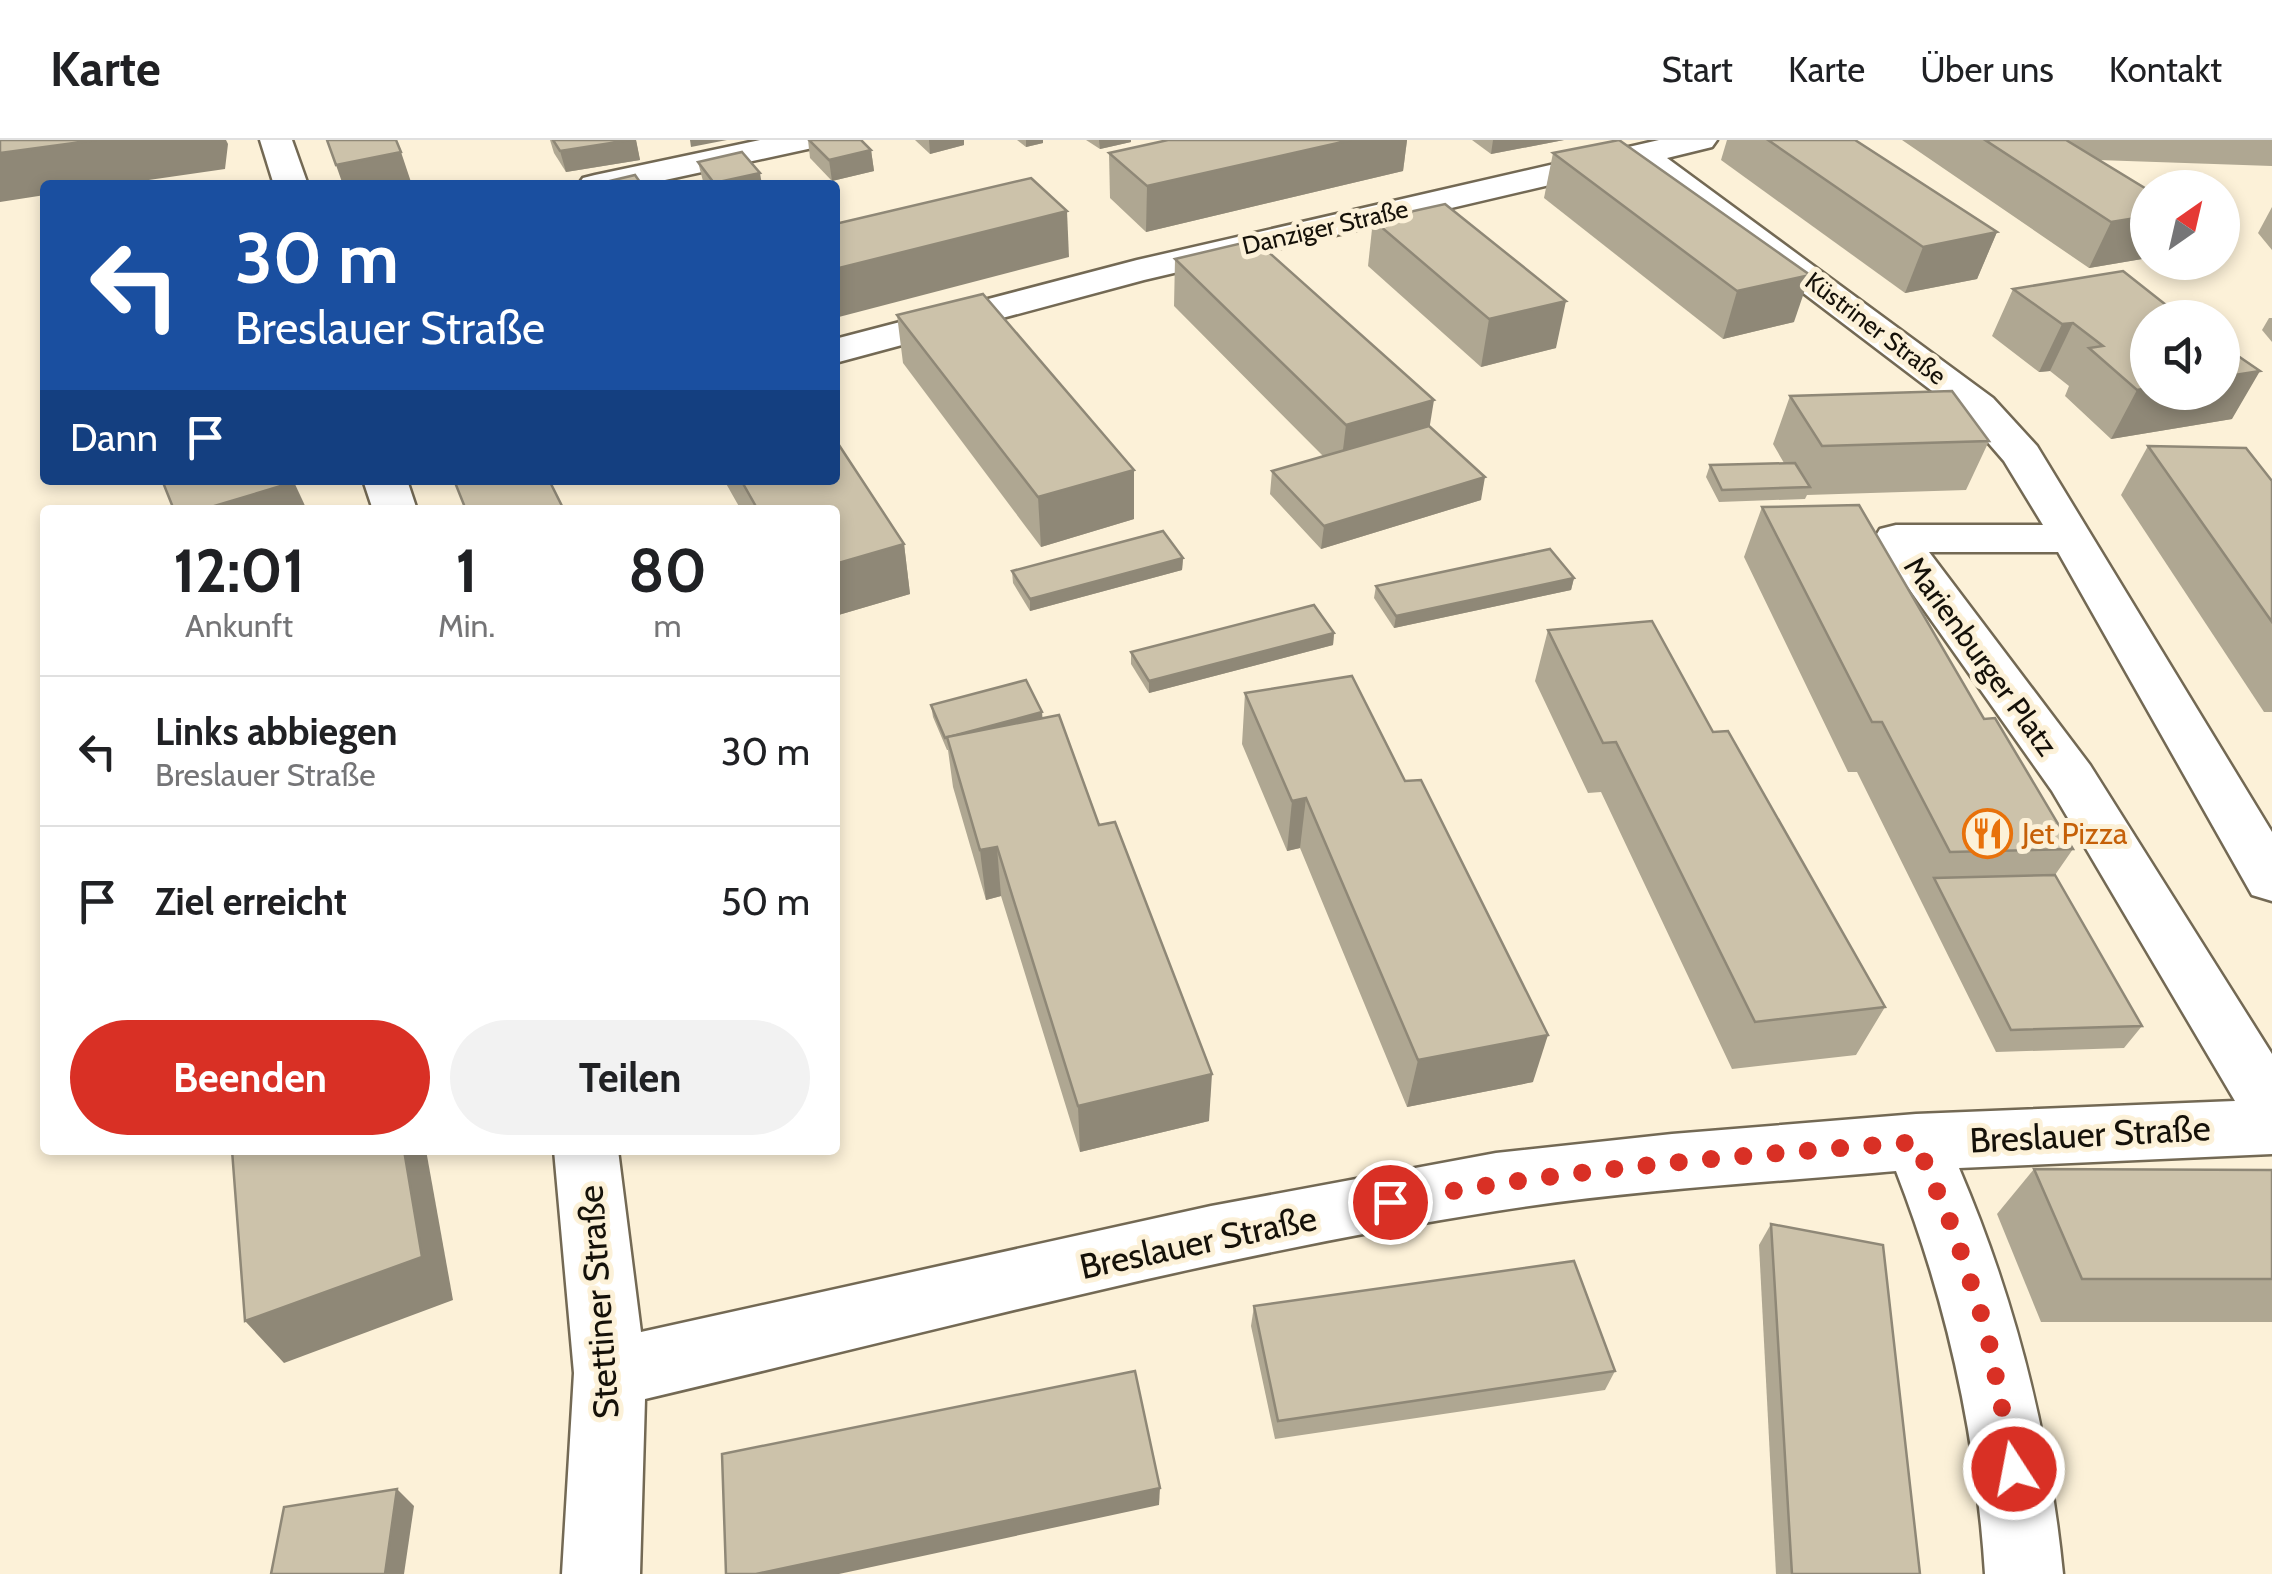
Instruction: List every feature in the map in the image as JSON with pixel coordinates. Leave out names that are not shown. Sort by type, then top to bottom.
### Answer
[{"type":"street","points":[[276,140],[289,180]]},
{"type":"street","points":[[618,180],[806,140]]},
{"type":"street","name":"Danziger Straße","points":[[840,351],[1137,271],[1702,140]]},
{"type":"street","name":"Küstriner Straße","points":[[1641,154],[1979,407],[2022,455],[2073,538]]},
{"type":"street","points":[[2073,538],[2272,880]]},
{"type":"street","name":"Marienburger Platz","points":[[2073,538],[1896,539],[2070,778],[2272,1108]]},
{"type":"street","name":"Breslauer Straße","points":[[610,1373],[1211,1236],[1496,1182],[1672,1162],[1916,1142],[2272,1126]]},
{"type":"street","points":[[1916,1142],[1954,1231],[1987,1332],[2014,1469],[2024,1574]]},
{"type":"street","name":"Stettiner Straße","points":[[587,1155],[610,1373],[601,1574]]},
{"type":"building","points":[[0,140],[96,140],[0,153]]},
{"type":"building","points":[[327,140],[396,140],[401,152],[336,165]]},
{"type":"building","points":[[553,140],[630,140],[560,151]]},
{"type":"building","points":[[809,140],[861,140],[871,150],[829,160]]},
{"type":"building","points":[[1168,140],[1351,140],[1147,186],[1109,153]]},
{"type":"building","points":[[1619,140],[1810,275],[1737,291],[1553,153]]},
{"type":"building","points":[[1768,140],[1855,140],[1997,232],[1923,247]]},
{"type":"building","points":[[1985,140],[2066,140],[2130,179],[2130,219],[2111,222]]},
{"type":"building","points":[[742,152],[760,173],[712,180],[698,162]]},
{"type":"building","points":[[1031,178],[1067,211],[840,268],[840,223]]},
{"type":"building","points":[[1445,204],[1566,301],[1489,319],[1373,220]]},
{"type":"building","points":[[1255,240],[1434,400],[1346,425],[1175,259]]},
{"type":"building","points":[[2123,271],[2160,300],[2130,300],[2130,384],[2089,348],[2103,346],[2073,323],[2062,324],[2013,289]]},
{"type":"building","points":[[983,294],[1134,470],[1038,497],[897,315]]},
{"type":"building","points":[[2240,357],[2260,371],[2240,374]]},
{"type":"building","points":[[1952,391],[1989,441],[1822,446],[1790,396]]},
{"type":"building","points":[[1429,426],[1485,477],[1324,526],[1272,471]]},
{"type":"building","points":[[2148,446],[2246,448],[2272,481],[2272,622]]},
{"type":"building","points":[[840,447],[904,544],[840,563],[840,505],[755,505],[744,485],[840,485]]},
{"type":"building","points":[[1795,463],[1810,487],[1722,490],[1710,465]]},
{"type":"building","points":[[164,485],[284,485],[218,505],[172,505]]},
{"type":"building","points":[[456,485],[552,485],[562,505],[464,505]]},
{"type":"building","points":[[1859,505],[1984,719],[1995,718],[2073,849],[1950,852],[1882,722],[1872,722],[1762,507]]},
{"type":"building","points":[[1163,531],[1183,558],[1030,599],[1012,571]]},
{"type":"building","points":[[1550,549],[1574,578],[1396,616],[1376,586]]},
{"type":"building","points":[[1314,605],[1334,633],[1149,681],[1131,652]]},
{"type":"building","points":[[1652,621],[1713,732],[1728,731],[1885,1007],[1755,1022],[1616,742],[1603,743],[1548,630]]},
{"type":"building","points":[[1352,676],[1405,781],[1421,780],[1548,1035],[1418,1060],[1306,798],[1292,801],[1245,693]]},
{"type":"building","points":[[1026,680],[1042,712],[945,738],[931,705]]},
{"type":"building","points":[[1059,715],[1099,825],[1115,822],[1212,1074],[1078,1106],[997,847],[980,850],[947,737]]},
{"type":"building","points":[[2055,875],[2142,1026],[2011,1030],[1934,878]]},
{"type":"building","points":[[232,1155],[405,1155],[422,1257],[245,1321]]},
{"type":"building","points":[[2034,1169],[2272,1170],[2272,1279],[2082,1279]]},
{"type":"building","points":[[1771,1224],[1883,1245],[1920,1574],[1792,1574]]},
{"type":"building","points":[[1574,1261],[1615,1371],[1278,1421],[1254,1306]]},
{"type":"building","points":[[1135,1371],[1160,1488],[756,1574],[726,1574],[722,1454]]},
{"type":"building","points":[[397,1489],[385,1574],[271,1574],[284,1507]]},
{"type":"place","name":"Jet Pizza","points":[[1987,833]]},
{"type":"route","points":[[1390,1202],[1496,1182],[1672,1162],[1916,1142],[1954,1231],[1987,1332],[2014,1469]]}]
